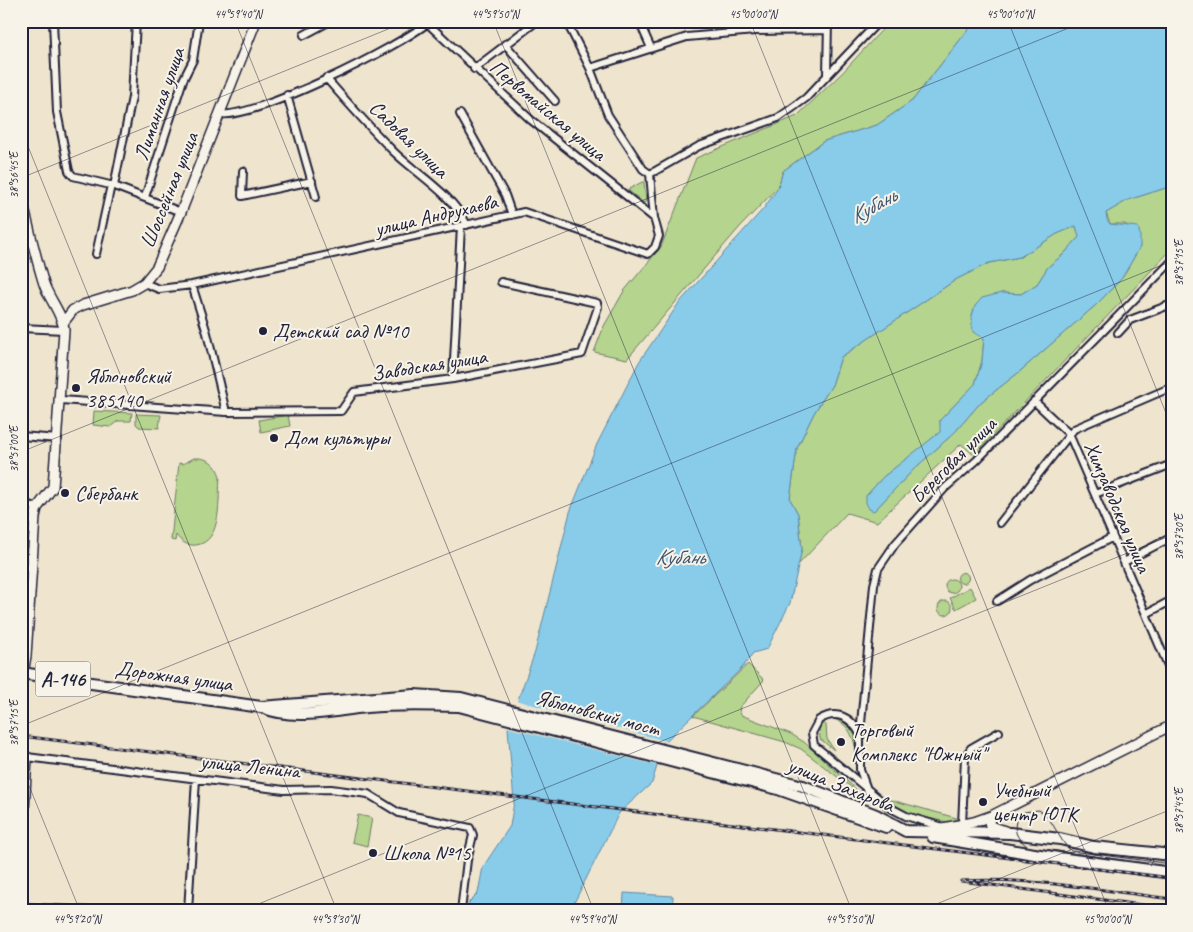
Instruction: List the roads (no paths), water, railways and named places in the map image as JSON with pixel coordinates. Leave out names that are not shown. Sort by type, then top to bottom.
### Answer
[{"type":"main road","name":"Шоссейная улица","points":[[144,283],[159,262],[181,212],[256,21]]},
{"type":"main road","points":[[21,197],[26,234],[50,300],[64,327]]},
{"type":"main road","points":[[22,673],[26,656],[26,568],[38,508],[53,487],[61,400],[64,327],[74,310],[83,304],[132,290],[144,283]]},
{"type":"main road","name":"Дорожная улица","points":[[22,673],[261,707],[277,714],[326,712],[414,700]]},
{"type":"main road","name":"Яблоновский мост","points":[[414,700],[459,706],[513,721],[769,782]]},
{"type":"main road","points":[[915,832],[945,827],[964,829],[974,822],[991,816],[1172,725]]},
{"type":"main road","points":[[21,865],[24,757]]},
{"type":"main road","name":"улица Захарова","points":[[769,782],[886,827],[968,844],[1172,873]]},
{"type":"main road","points":[[991,816],[990,826],[1010,834]]},
{"type":"main road","points":[[964,829],[965,840],[968,844]]},
{"type":"main road","name":"улица Захарова","points":[[915,832],[964,829],[1060,839],[1094,847],[1172,855]]},
{"type":"main road","points":[[981,846],[978,838],[983,832]]},
{"type":"street","points":[[53,21],[57,112],[69,170],[73,176],[113,186],[181,212]]},
{"type":"street","points":[[96,254],[132,97],[136,21]]},
{"type":"street","name":"Лиманная улица","points":[[145,197],[182,80],[192,60],[199,21]]},
{"type":"street","points":[[304,35],[330,21]]},
{"type":"street","points":[[474,69],[537,21]]},
{"type":"street","points":[[566,21],[590,68],[608,115],[643,169],[650,174],[699,146],[778,118],[806,98],[879,21]]},
{"type":"street","points":[[639,21],[650,48]]},
{"type":"street","points":[[827,75],[828,21]]},
{"type":"street","points":[[219,114],[228,115],[287,96],[378,55],[427,22]]},
{"type":"street","name":"Первомайская улица","points":[[427,22],[474,69],[531,120],[654,218]]},
{"type":"street","points":[[590,68],[687,37],[755,31],[828,30]]},
{"type":"street","points":[[505,44],[555,101]]},
{"type":"street","name":"Садовая улица","points":[[326,78],[394,152],[450,201],[461,213],[464,226]]},
{"type":"street","points":[[287,96],[316,197]]},
{"type":"street","points":[[460,114],[505,196],[512,215]]},
{"type":"street","points":[[242,171],[242,196],[312,181]]},
{"type":"street","name":"улица Андрухаева","points":[[144,283],[159,289],[192,285],[524,212],[648,254],[655,248],[659,236],[654,218],[650,174]]},
{"type":"street","points":[[453,379],[464,226]]},
{"type":"street","name":"Береговая улица","points":[[868,792],[860,765],[860,734],[878,569],[901,537],[945,488],[976,461],[1172,261]]},
{"type":"street","name":"Заводская улица","points":[[61,400],[226,412],[341,411],[354,392],[453,379],[582,354],[584,352],[598,306],[597,303],[501,282]]},
{"type":"street","points":[[192,285],[207,333],[226,412]]},
{"type":"street","points":[[1118,333],[1130,320],[1172,304]]},
{"type":"street","points":[[21,328],[64,327]]},
{"type":"street","points":[[1069,434],[1074,429],[1172,387]]},
{"type":"street","name":"Химзаводская улица","points":[[1034,401],[1069,434],[1146,614],[1169,660],[1172,675]]},
{"type":"street","name":"Химзаводская улица","points":[[1000,523],[1019,502],[1069,434]]},
{"type":"street","points":[[21,436],[58,439]]},
{"type":"street","points":[[1095,494],[1172,464]]},
{"type":"street","points":[[21,502],[38,508]]},
{"type":"street","points":[[998,601],[1030,580],[1113,537]]},
{"type":"street","points":[[1124,562],[1172,537]]},
{"type":"street","points":[[1146,614],[1172,600]]},
{"type":"street","points":[[860,734],[846,717],[834,714],[818,720],[812,733],[814,745],[868,792],[889,807],[906,816],[945,827]]},
{"type":"street","points":[[964,829],[965,757],[971,748],[999,732]]},
{"type":"street","name":"улица Ленина","points":[[24,757],[284,790],[331,789],[368,794],[399,814],[470,828],[473,836],[467,860],[462,911]]},
{"type":"street","points":[[848,774],[856,771],[860,765]]},
{"type":"street","points":[[188,911],[196,779]]},
{"type":"street","points":[[21,907],[90,911]]},
{"type":"water","name":"Кубань","points":[[975,21],[1172,21],[1172,186],[1128,200],[1106,213],[1110,224],[1138,227],[1140,247],[1122,278],[1097,304],[1018,373],[981,402],[955,432],[913,470],[874,511],[869,509],[866,503],[866,496],[883,477],[940,432],[940,420],[975,384],[982,361],[984,338],[973,332],[971,319],[975,306],[982,298],[1001,293],[1021,294],[1037,284],[1048,267],[1064,254],[1079,237],[1076,226],[1057,234],[1020,257],[989,263],[957,279],[841,357],[832,385],[814,413],[797,448],[790,499],[798,514],[802,549],[790,603],[767,649],[753,653],[743,667],[668,739],[659,759],[652,783],[619,813],[570,911],[468,911],[469,902],[478,893],[483,867],[510,826],[514,802],[508,728],[535,652],[570,512],[597,444],[639,362],[679,303],[764,208],[778,188],[783,171],[824,141],[877,125],[912,101]]},
{"type":"water","points":[[624,893],[673,896],[672,911],[623,911]]},
{"type":"tram line","points":[[1172,864],[1071,851],[1062,841],[1052,823],[1039,810],[1024,812],[1016,821],[1015,829],[1018,836],[1029,847],[1172,867]]},
{"type":"railway","points":[[21,736],[1172,878]]},
{"type":"railway","points":[[1172,899],[1040,883],[987,880],[961,881],[1172,909]]},
{"type":"railway","points":[[1033,907],[1057,911]]},
{"type":"place","name":"Детский сад №10","points":[[263,331]]},
{"type":"place","name":"Яблоновский 385140","points":[[76,388]]},
{"type":"place","name":"Дом культуры","points":[[274,438]]},
{"type":"place","name":"Сбербанк","points":[[65,493]]},
{"type":"place","name":"Торговый Комплекс \"Южный\"","points":[[841,742]]},
{"type":"place","name":"Учебный центр ЮТК","points":[[983,802]]},
{"type":"place","name":"Школа №15","points":[[373,853]]}]
